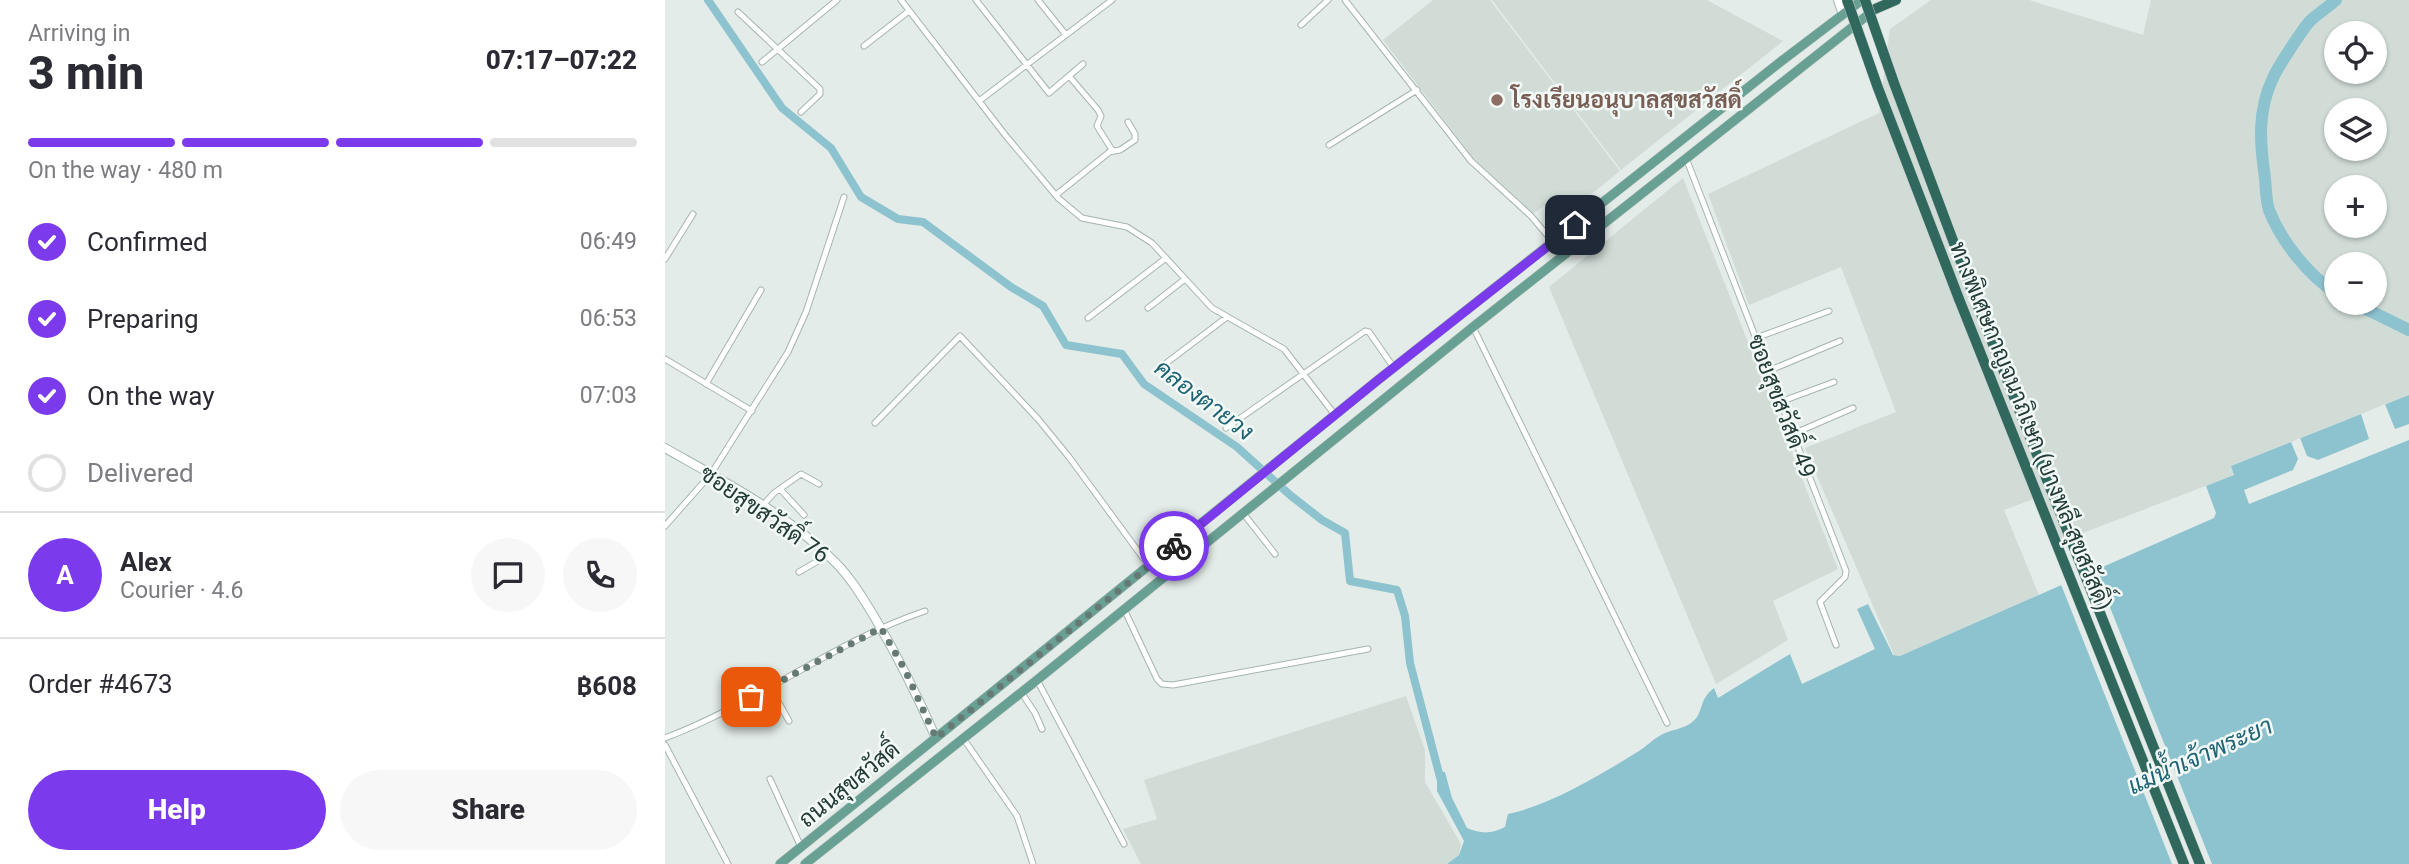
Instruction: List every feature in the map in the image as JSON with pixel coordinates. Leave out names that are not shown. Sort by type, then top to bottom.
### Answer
[{"type":"highway","name":"ทางพิเศษกาญจนาภิเษก (บางพลี-สุขสวัสดิ์)","points":[[1847,0],[1954,287],[2184,864]]},
{"type":"highway","name":"ทางพิเศษกาญจนาภิเษก (บางพลี-สุขสวัสดิ์)","points":[[1863,0],[1973,294],[2200,864]]},
{"type":"highway","points":[[1874,5],[1896,0]]},
{"type":"main road","name":"ถนนสุขสวัสดิ์","points":[[780,864],[1335,415],[1779,63],[1863,0]]},
{"type":"main road","name":"ถนนสุขสวัสดิ์","points":[[805,864],[1874,5],[1887,0]]},
{"type":"main road","points":[[1335,415],[1347,429]]},
{"type":"street","points":[[762,62],[837,0]]},
{"type":"street","points":[[901,0],[1056,195],[1082,218],[1115,224],[1140,234],[1212,308],[1278,344],[1335,415]]},
{"type":"street","points":[[977,0],[1049,93],[1083,64]]},
{"type":"street","points":[[1038,0],[1066,35]]},
{"type":"street","points":[[979,101],[1066,35],[1103,3],[1112,0]]},
{"type":"street","points":[[1301,25],[1328,0]]},
{"type":"street","points":[[1345,0],[1471,161],[1531,216],[1553,242]]},
{"type":"street","points":[[1838,0],[1843,15]]},
{"type":"street","points":[[865,46],[909,11]]},
{"type":"street","points":[[738,12],[821,92],[801,112]]},
{"type":"street","points":[[1069,76],[1101,116],[1097,126],[1111,147],[1109,152]]},
{"type":"street","points":[[1329,145],[1417,90]]},
{"type":"street","points":[[1056,195],[1109,152],[1120,150],[1135,140],[1135,134],[1128,122]]},
{"type":"street","name":"ซอยสุขสวัสดิ์ 49","points":[[1686,158],[1846,571],[1845,577],[1820,602],[1836,645]]},
{"type":"street","points":[[665,526],[711,474],[788,352],[806,312],[844,197]]},
{"type":"street","points":[[665,259],[693,214]]},
{"type":"street","points":[[1088,318],[1166,258]]},
{"type":"street","points":[[1148,308],[1185,279]]},
{"type":"street","points":[[706,384],[761,290]]},
{"type":"street","points":[[1756,338],[1829,311]]},
{"type":"street","points":[[1165,364],[1227,317]]},
{"type":"street","points":[[1473,327],[1667,723]]},
{"type":"street","points":[[1226,428],[1365,331],[1369,332],[1394,368]]},
{"type":"street","points":[[875,423],[960,336],[1046,428],[1149,566]]},
{"type":"street","points":[[1769,371],[1840,341]]},
{"type":"street","points":[[665,359],[752,411]]},
{"type":"street","points":[[1780,402],[1834,382]]},
{"type":"street","points":[[1793,434],[1853,408]]},
{"type":"street","name":"ซอยสุขสวัสดิ์ 76","points":[[665,448],[762,506],[828,555],[852,582],[881,628],[905,670],[936,738]]},
{"type":"street","points":[[762,506],[801,474],[818,484]]},
{"type":"street","points":[[781,490],[804,514]]},
{"type":"street","points":[[1243,513],[1275,554]]},
{"type":"street","points":[[799,572],[828,555]]},
{"type":"street","points":[[1124,609],[1157,679],[1162,684],[1173,685],[1368,649]]},
{"type":"street","points":[[665,738],[706,721],[881,628],[925,611]]},
{"type":"street","points":[[1037,680],[1124,844]]},
{"type":"street","points":[[770,687],[789,721]]},
{"type":"street","points":[[1021,692],[1042,729]]},
{"type":"street","points":[[963,738],[1017,816],[1033,864]]},
{"type":"street","points":[[665,745],[728,864]]},
{"type":"street","points":[[770,779],[801,847]]},
{"type":"shaded area","name":"โรงเรียนอนุบาลสุขสวัสดิ์","points":[[1433,0],[1490,0],[1620,171],[1568,213],[1552,200],[1533,214],[1474,159],[1383,40]]},
{"type":"shaded area","points":[[1492,0],[1707,0],[1783,41],[1621,170]]},
{"type":"shaded area","points":[[1931,0],[2029,0],[2143,35],[2151,0],[2409,0],[2409,395],[2231,466],[2234,475],[2062,541],[2041,496],[2004,510],[2039,595],[1900,656],[1894,655],[1805,448],[1896,412],[1841,267],[1749,305],[1708,194],[1879,113],[1890,29]]},
{"type":"shaded area","points":[[1683,178],[1838,569],[1773,601],[1788,640],[1716,684],[1549,287]]},
{"type":"shaded area","points":[[1406,696],[1425,750],[1425,782],[1461,844],[1459,855],[1447,864],[1141,864],[1123,829],[1157,819],[1144,780]]},
{"type":"water","name":"แม่น้ำเจ้าพระยา","points":[[2409,395],[2409,864],[1447,864],[1459,855],[1464,841],[1437,791],[1437,771],[1445,772],[1452,798],[1467,828],[1486,832],[1500,829],[1505,827],[1508,814],[1541,804],[1576,788],[1665,733],[1691,723],[1714,688],[1718,698],[1790,654],[1802,684],[1875,649],[1857,609],[1868,604],[1893,655],[1900,656],[2214,518],[2216,513],[2206,486],[2234,475],[2231,466]]},
{"type":"pier","points":[[2385,404],[2395,429],[2409,424],[2409,440],[2249,504],[2244,490],[2293,470],[2298,459],[2291,442],[2300,438],[2307,456],[2318,460],[2369,439],[2361,414]]},
{"type":"pier","points":[[2094,567],[2212,864],[2172,864],[2060,582]]},
{"type":"waterway","name":"คลองตายวง","points":[[708,0],[782,108],[831,148],[861,197],[898,219],[923,222],[1011,287],[1043,306],[1066,345],[1122,354],[1144,384],[1237,447],[1290,495],[1322,520],[1345,533],[1350,581],[1397,590],[1405,616],[1410,663],[1441,781]]},
{"type":"waterway","points":[[2324,284],[2288,245],[2269,210],[2261,140],[2262,115],[2268,90],[2291,48],[2307,24],[2336,0]]},
{"type":"waterway","points":[[2378,315],[2409,330]]},
{"type":"way so far","points":[[751,697],[881,628],[905,670],[936,738],[1174,546]]},
{"type":"place","name":"โรงเรียนอนุบาลสุขสวัสดิ์","points":[[1497,100]]},
{"type":"route","points":[[1174,546],[1378,380],[1575,225]]}]
